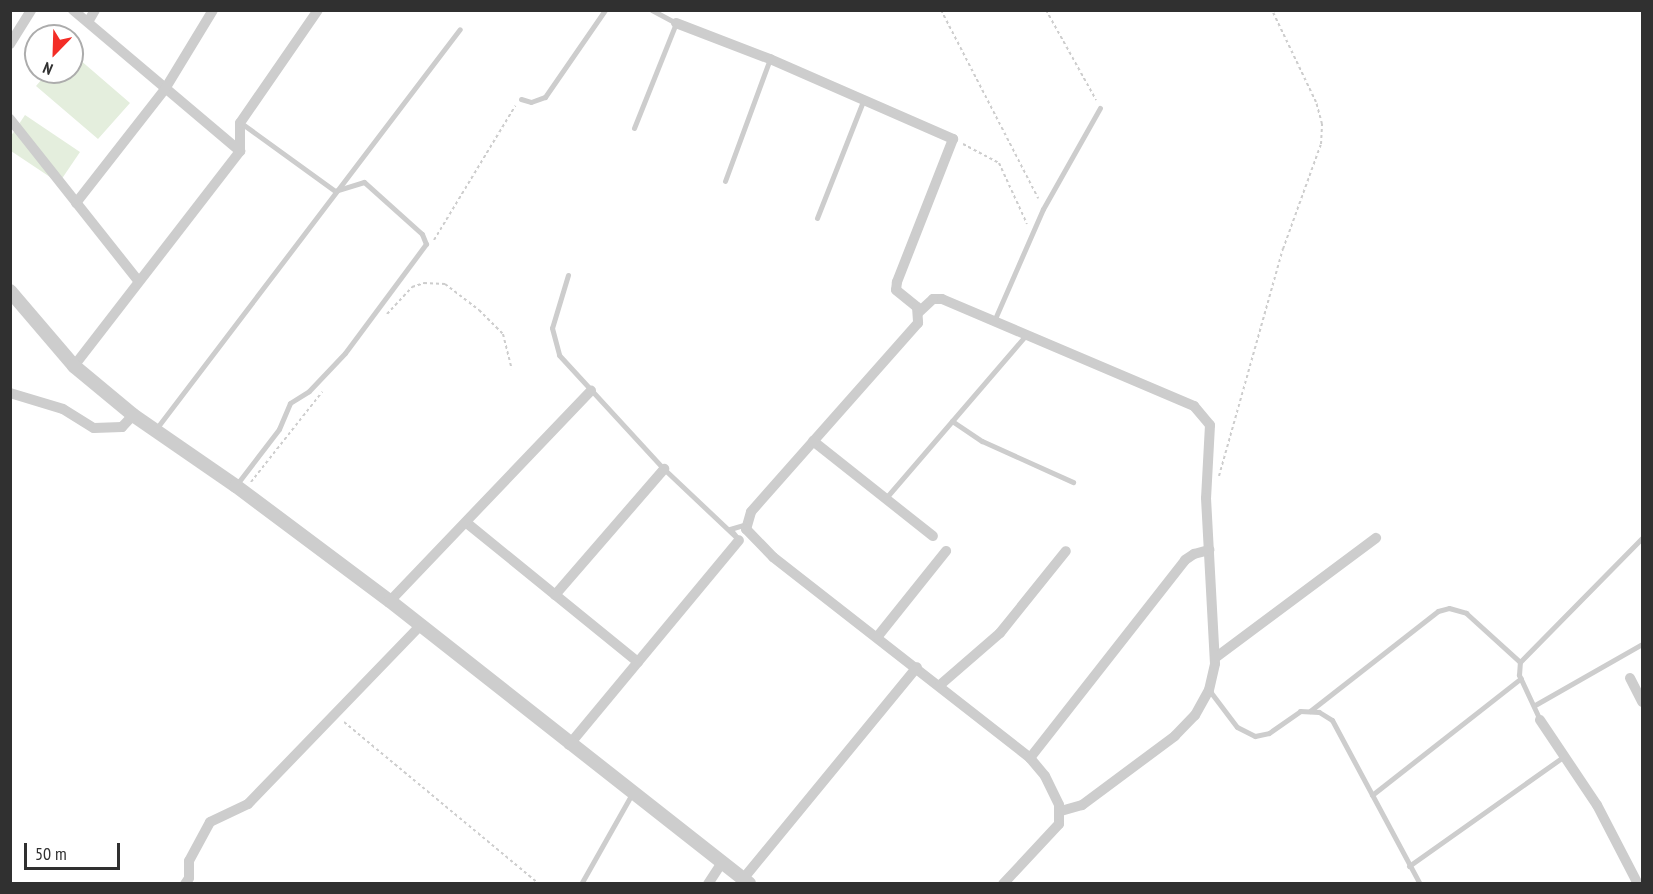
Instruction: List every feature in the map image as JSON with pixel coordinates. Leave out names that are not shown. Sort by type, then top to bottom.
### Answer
[{"type":"street","points":[[10,44],[31,10]]},
{"type":"street","points":[[73,10],[240,151]]},
{"type":"street","points":[[88,22],[95,10]]},
{"type":"street","points":[[76,203],[165,89],[213,10]]},
{"type":"street","points":[[74,366],[137,279],[240,151],[240,123],[318,10]]},
{"type":"street","points":[[676,23],[770,59],[953,139],[897,282],[897,290],[918,312]]},
{"type":"street","points":[[10,119],[137,279]]},
{"type":"street","points":[[10,291],[74,366],[133,415],[240,489],[390,601],[569,745],[723,861],[746,881],[917,666]]},
{"type":"street","points":[[1003,884],[1056,830],[1061,811],[1051,787],[1030,758],[917,666],[773,557],[755,541],[746,524],[752,512],[915,327],[918,312],[933,300],[942,299],[1200,410],[1210,425],[1206,498],[1215,658],[1209,690],[1195,715],[1175,736],[1082,805],[1061,811]]},
{"type":"street","points":[[390,601],[468,524],[591,391]]},
{"type":"street","points":[[10,393],[63,409],[94,428],[122,427],[133,415]]},
{"type":"street","points":[[813,441],[933,536]]},
{"type":"street","points":[[555,595],[664,469]]},
{"type":"street","points":[[468,524],[638,662]]},
{"type":"street","points":[[1215,658],[1376,538]]},
{"type":"street","points":[[569,745],[739,540]]},
{"type":"street","points":[[878,636],[946,550]]},
{"type":"street","points":[[1030,758],[1185,560],[1194,554],[1209,550]]},
{"type":"street","points":[[940,685],[1000,633],[1066,551]]},
{"type":"street","points":[[190,882],[189,861],[210,822],[248,804],[420,626]]},
{"type":"street","points":[[1630,678],[1642,702]]},
{"type":"street","points":[[1540,720],[1597,805],[1638,884]]},
{"type":"street","points":[[708,884],[723,861]]},
{"type":"lane","points":[[522,99],[537,101],[549,93],[605,10]]},
{"type":"lane","points":[[634,128],[676,23],[652,10]]},
{"type":"lane","points":[[155,430],[460,29]]},
{"type":"lane","points":[[725,181],[770,59]]},
{"type":"lane","points":[[817,218],[863,101]]},
{"type":"lane","points":[[994,321],[1035,233],[1043,209],[1100,108]]},
{"type":"lane","points":[[240,123],[275,145],[312,176],[337,190],[364,182],[422,234],[426,244],[345,352],[309,391],[290,403],[279,429],[240,489]]},
{"type":"lane","points":[[568,275],[553,321],[552,341],[559,355],[664,469],[739,540]]},
{"type":"lane","points":[[885,499],[1026,335]]},
{"type":"lane","points":[[952,421],[982,441],[1073,482]]},
{"type":"lane","points":[[739,540],[730,529],[746,524]]},
{"type":"lane","points":[[1520,662],[1642,538]]},
{"type":"lane","points":[[1310,711],[1437,611],[1449,608],[1466,613],[1520,662],[1521,678],[1540,720]]},
{"type":"lane","points":[[1535,705],[1642,644]]},
{"type":"lane","points":[[1372,795],[1521,678]]},
{"type":"lane","points":[[1209,690],[1237,727],[1255,736],[1269,733],[1300,711],[1310,711],[1332,720],[1420,884]]},
{"type":"lane","points":[[1409,866],[1563,757]]},
{"type":"lane","points":[[581,884],[632,794]]},
{"type":"path","points":[[940,10],[1043,209]]},
{"type":"path","points":[[1046,10],[1100,108]]},
{"type":"path","points":[[1206,498],[1228,453],[1283,249],[1321,144],[1322,124],[1316,102],[1272,10]]},
{"type":"path","points":[[426,244],[436,237],[522,99]]},
{"type":"path","points":[[953,139],[996,159],[1035,233]]},
{"type":"path","points":[[386,315],[412,287],[424,283],[445,284],[479,310],[504,334],[512,369]]},
{"type":"path","points":[[240,489],[323,391]]},
{"type":"path","points":[[334,715],[539,884]]},
{"type":"green space","points":[[84,63],[130,103],[98,139],[36,86],[38,84],[84,84]]},
{"type":"green space","points":[[25,115],[80,152],[59,183],[11,151],[11,136]]}]
